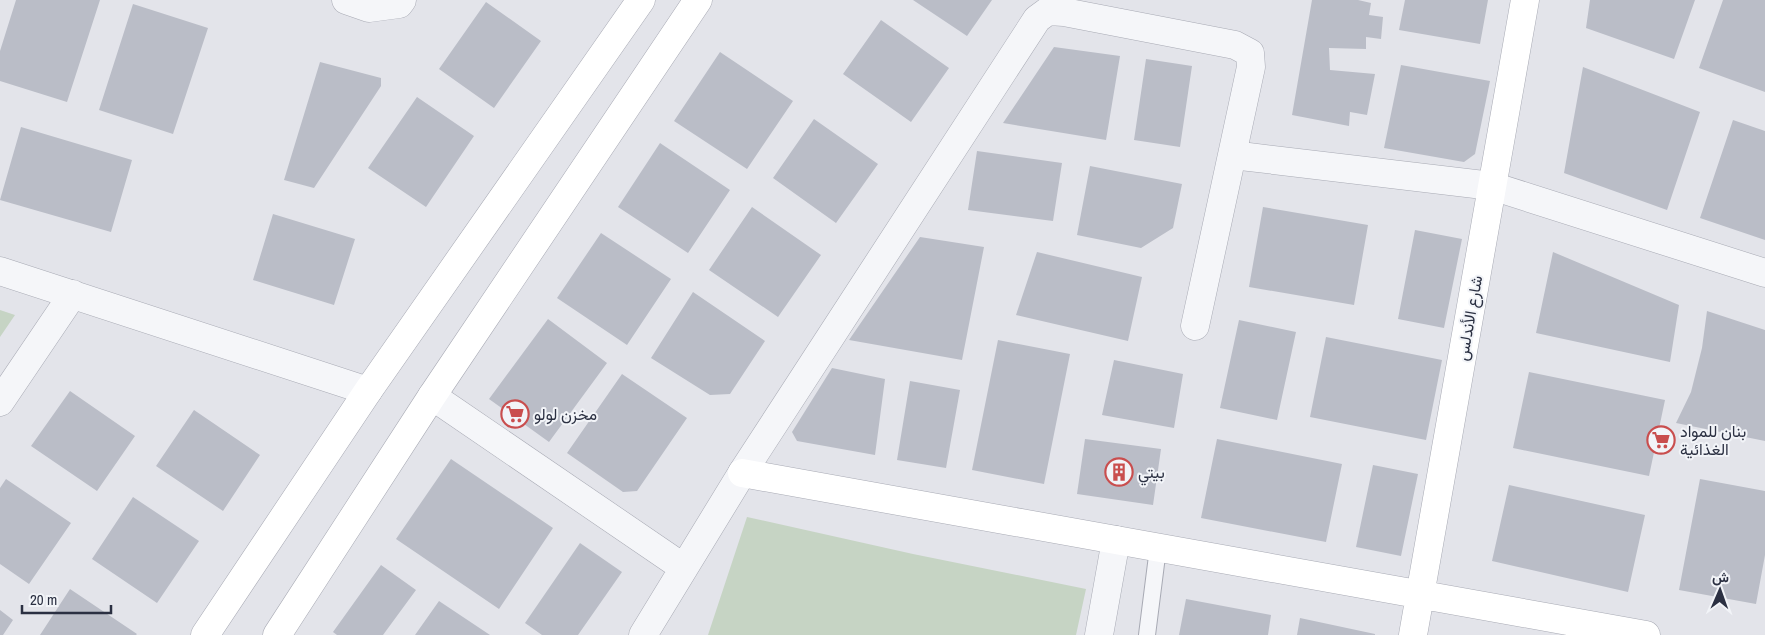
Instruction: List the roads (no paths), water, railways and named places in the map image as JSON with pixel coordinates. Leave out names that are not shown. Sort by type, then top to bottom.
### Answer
[{"type":"street","points":[[346,0],[369,8],[400,4],[402,0]]},
{"type":"street","points":[[205,635],[368,392],[641,0]]},
{"type":"street","points":[[277,635],[432,396],[698,0]]},
{"type":"street","name":"شارع الأندلس","points":[[1414,635],[1525,0]]},
{"type":"street","points":[[643,635],[742,473],[1037,19],[1048,10],[1235,45],[1250,53],[1251,67],[1195,326]]},
{"type":"street","points":[[1232,156],[1492,186],[1765,273]]},
{"type":"street","points":[[0,271],[368,392]]},
{"type":"street","points":[[0,402],[73,294]]},
{"type":"street","points":[[432,396],[684,568]]},
{"type":"street","points":[[742,473],[1646,635]]},
{"type":"street","points":[[1099,635],[1116,540]]},
{"type":"lane","points":[[1147,635],[1158,548]]},
{"type":"place","name":"مخزن لولو","points":[[515,414]]},
{"type":"place","name":"بنان للمواد الغذائية","points":[[1661,440]]},
{"type":"place","name":"بيتي","points":[[1119,472]]}]
